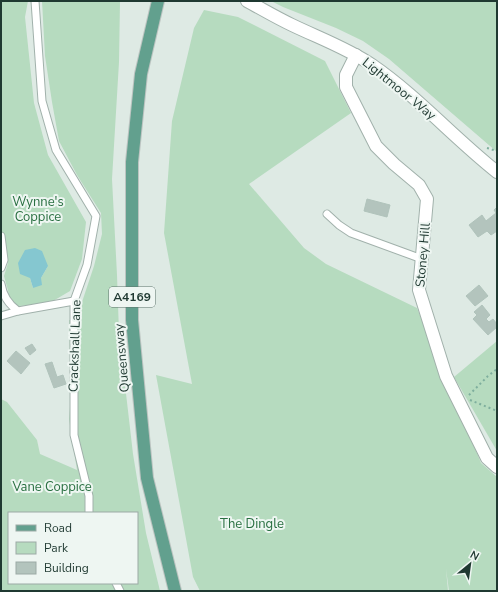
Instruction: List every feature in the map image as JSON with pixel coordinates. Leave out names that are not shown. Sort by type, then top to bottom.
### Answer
[{"type":"main road","name":"Queensway","points":[[158,1],[141,74],[132,162],[132,320],[147,478],[175,591]]},
{"type":"street","name":"Lightmoor Way","points":[[247,1],[292,25],[356,54],[392,80],[433,115],[478,157],[497,172]]},
{"type":"street","name":"Stoney Hill","points":[[356,54],[346,75],[346,87],[376,146],[394,164],[419,185],[427,199],[419,290],[446,376],[486,458],[497,467]]},
{"type":"lane","name":"Crackshall Lane","points":[[35,1],[42,101],[56,150],[96,216],[87,265],[74,301],[74,435],[89,496],[89,512]]},
{"type":"lane","points":[[327,214],[350,233],[422,259]]},
{"type":"lane","points":[[1,236],[4,260],[1,268]]},
{"type":"lane","points":[[1,284],[9,305],[18,311]]},
{"type":"lane","points":[[1,316],[18,311],[74,301]]},
{"type":"path","points":[[497,369],[466,398],[497,411]]},
{"type":"green space","name":"Wynne's Coppice","points":[[1,1],[28,1],[25,17],[34,103],[48,155],[86,222],[82,259],[70,291],[48,304],[18,306],[10,298],[4,276],[8,263],[1,229]],"holes":[[[48,266],[33,288],[30,278]]]},
{"type":"green space","name":"Vane Coppice","points":[[42,1],[120,1],[119,62],[112,179],[119,333],[133,454],[146,533],[160,591],[1,591],[1,399],[7,402],[37,440],[40,454],[77,470],[69,419],[71,395],[69,320],[80,322],[82,302],[94,266],[102,234],[101,213],[77,175],[59,141],[45,56]]},
{"type":"green space","points":[[271,1],[497,1],[497,152],[389,59],[363,41]]},
{"type":"green space","name":"The Dingle","points":[[204,10],[238,17],[325,61],[351,113],[249,184],[304,248],[326,264],[417,308],[481,463],[497,477],[497,591],[449,591],[446,569],[448,591],[200,591],[193,577],[156,375],[192,384],[164,233],[172,121],[194,28]]},
{"type":"green space","points":[[497,341],[497,451],[454,377]]},
{"type":"water","points":[[35,248],[42,251],[48,266],[41,278],[42,285],[33,288],[30,278],[20,274],[18,263],[25,250]]},
{"type":"building","points":[[367,199],[390,205],[387,217],[364,211]]},
{"type":"building","points":[[497,207],[497,231],[491,235],[487,231],[478,237],[469,225],[482,215],[486,221],[496,213],[494,210]]},
{"type":"building","points":[[479,285],[488,296],[475,306],[466,296]]},
{"type":"building","points":[[482,305],[490,315],[486,319],[489,322],[493,319],[497,324],[497,327],[488,335],[473,319],[477,315],[474,312]]},
{"type":"building","points":[[32,344],[36,350],[30,355],[25,348]]},
{"type":"building","points":[[16,351],[30,363],[21,374],[7,361]]},
{"type":"building","points":[[52,362],[57,377],[63,375],[66,384],[54,388],[45,364]]}]
